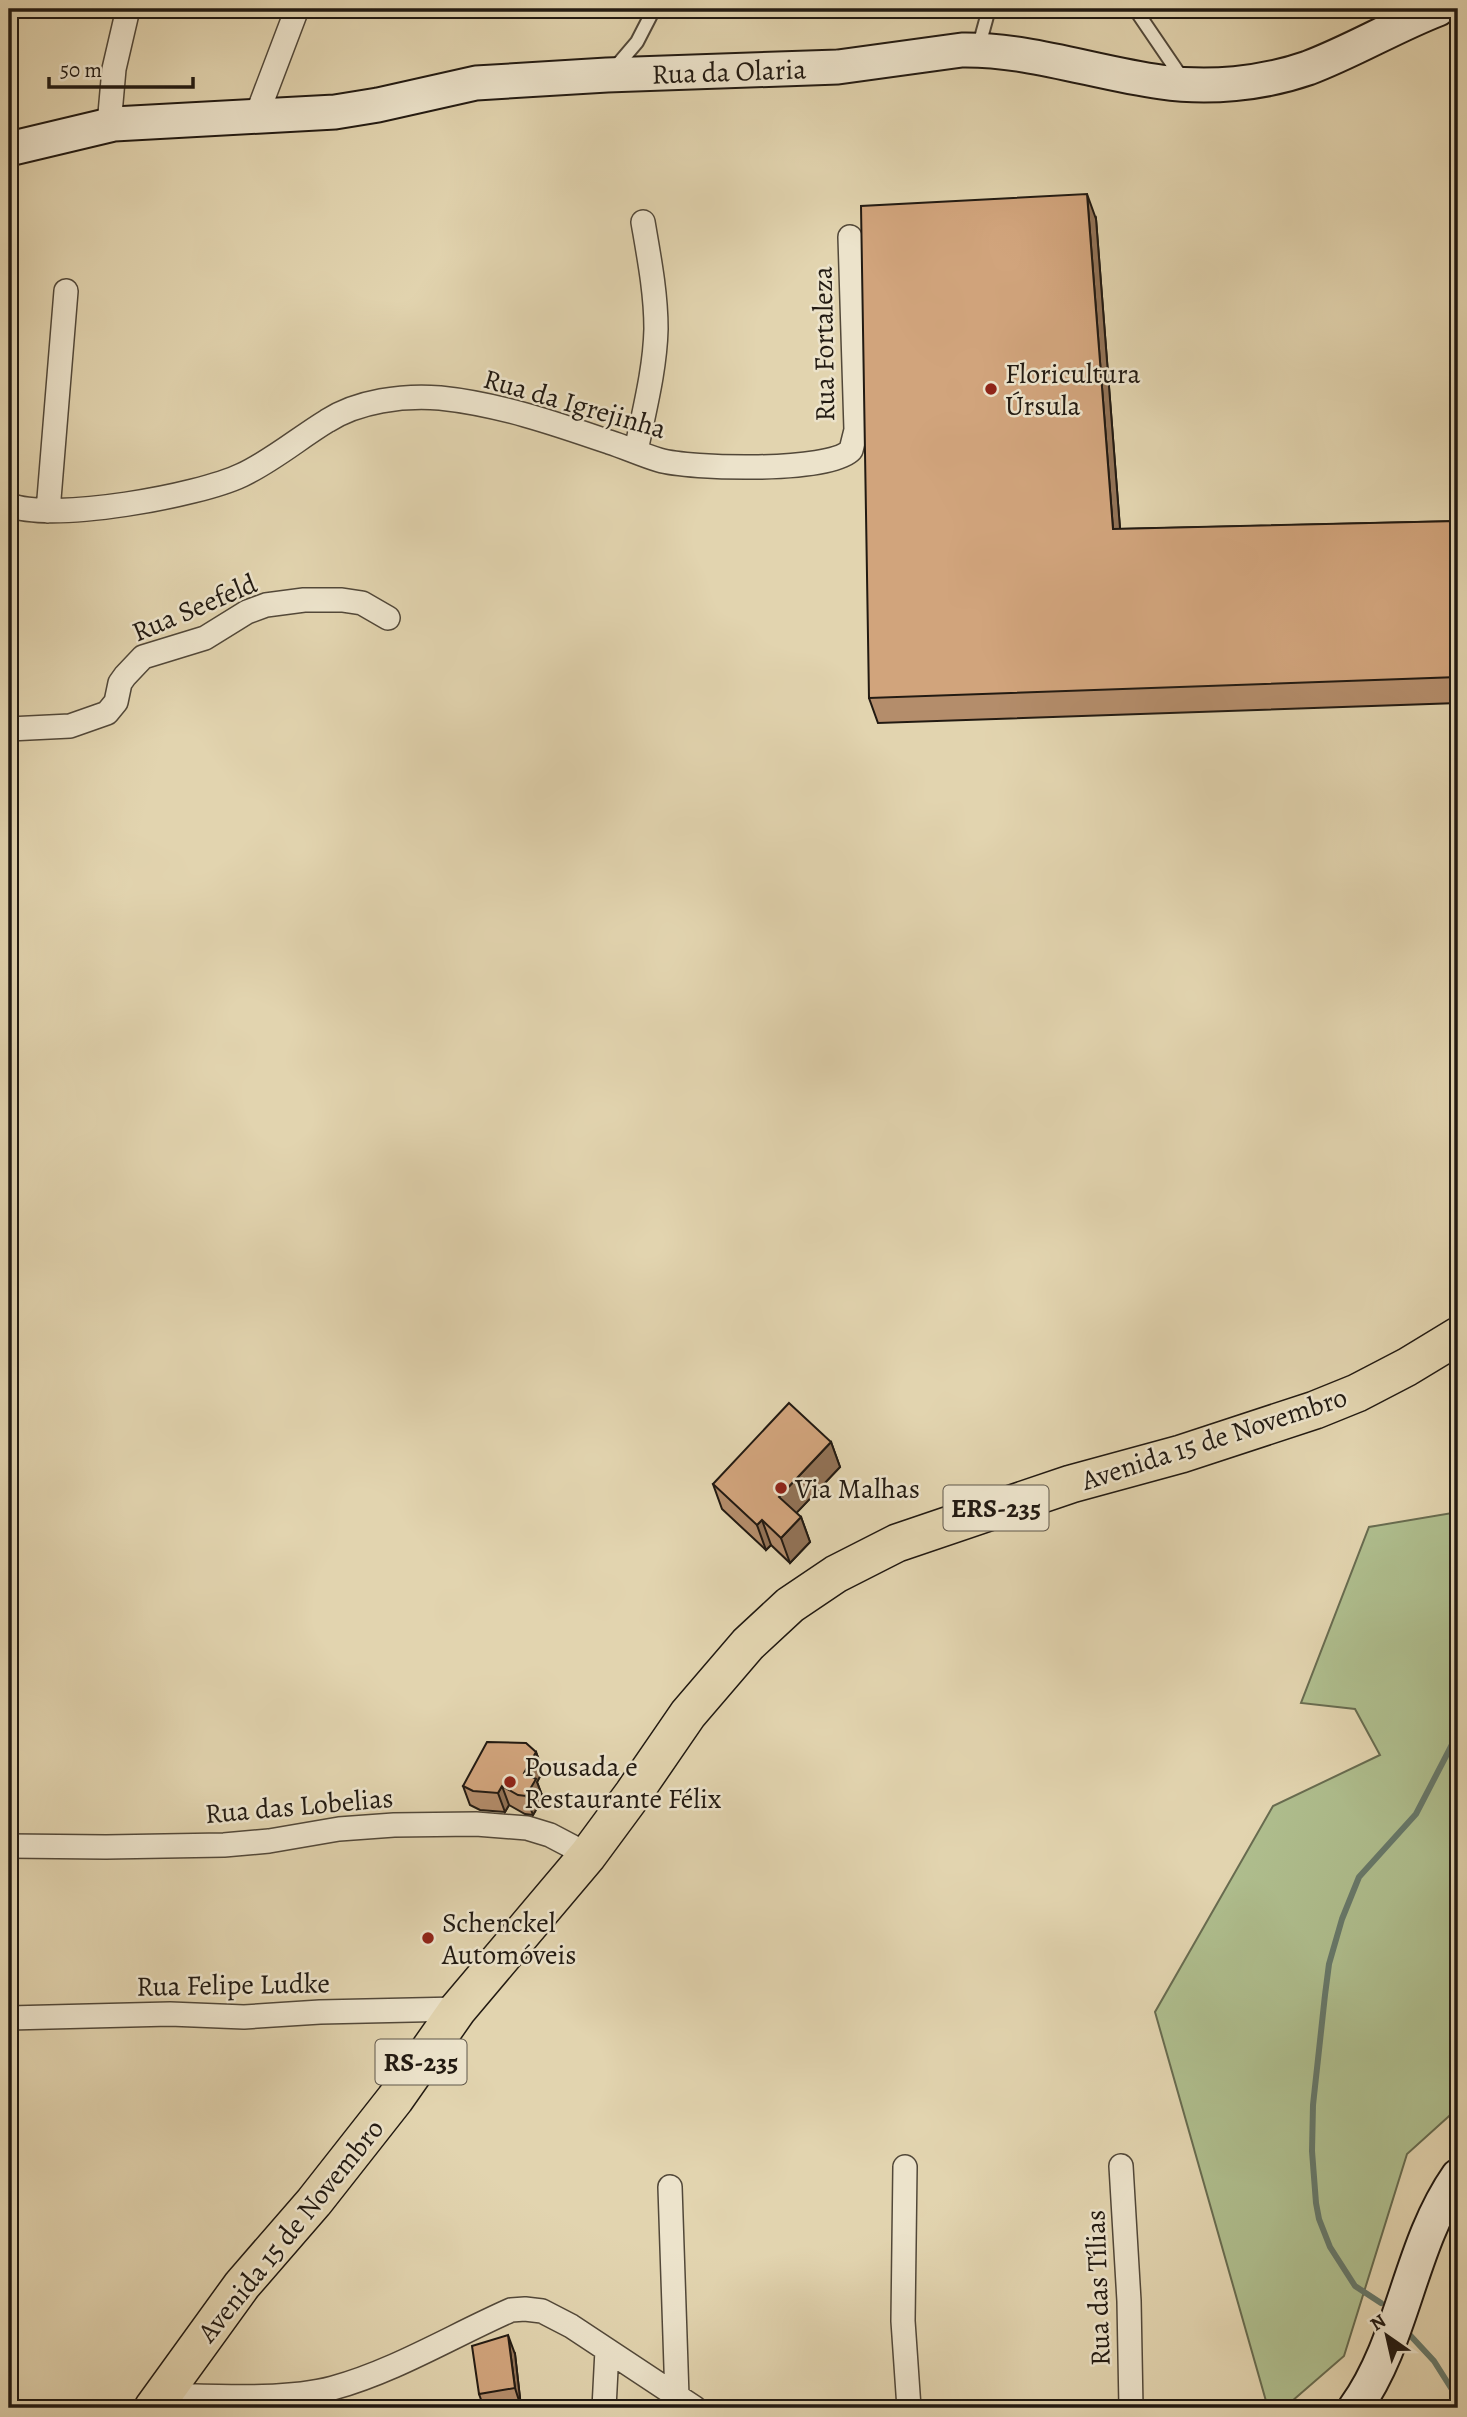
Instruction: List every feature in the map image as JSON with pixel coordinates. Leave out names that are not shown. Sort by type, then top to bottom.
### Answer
[{"type":"main road","name":"Avenida 15 de Novembro","points":[[157,2402],[242,2285],[314,2202],[395,2099],[458,2009],[588,1855],[688,1714],[724,1670],[767,1625],[810,1591],[865,1557],[925,1531],[1072,1484],[1181,1454],[1315,1410],[1397,1373],[1458,1336]]},
{"type":"street","points":[[109,125],[114,69],[128,9]]},
{"type":"street","points":[[257,117],[297,9]]},
{"type":"street","name":"Rua da Olaria","points":[[9,149],[109,125],[141,121],[335,112],[476,83],[607,75],[838,67],[978,50],[1035,58],[1163,83],[1242,82],[1267,79],[1306,68],[1438,9]]},
{"type":"street","points":[[636,451],[652,367],[656,329],[653,283],[643,222]]},
{"type":"street","name":"Rua Fortaleza","points":[[850,237],[856,417],[852,448]]},
{"type":"street","points":[[48,511],[66,291]]},
{"type":"street","name":"Rua da Igrejinha","points":[[9,505],[32,511],[88,509],[222,484],[255,468],[340,414],[373,403],[401,400],[438,398],[510,410],[660,460],[678,463],[764,467],[836,460],[845,456],[852,448]]},
{"type":"street","name":"Rua Seefeld","points":[[9,729],[70,726],[107,713],[116,702],[120,683],[143,657],[198,641],[247,612],[266,605],[304,600],[342,600],[362,603],[388,618]]},
{"type":"street","name":"Rua das Lobelias","points":[[9,1846],[224,1844],[269,1841],[339,1829],[476,1824],[527,1828],[550,1835],[588,1855]]},
{"type":"street","name":"Rua Felipe Ludke","points":[[9,2018],[170,2014],[244,2017],[320,2012],[458,2009]]},
{"type":"street","name":"Rua das Tílias","points":[[1121,2166],[1129,2301],[1131,2408]]},
{"type":"street","points":[[905,2167],[903,2321],[909,2408]]},
{"type":"street","points":[[1355,2408],[1384,2355],[1425,2240],[1458,2176]]},
{"type":"street","points":[[670,2187],[686,2402]]},
{"type":"street","points":[[157,2402],[332,2389],[378,2372],[511,2310],[525,2309],[542,2311],[571,2326],[686,2402]]},
{"type":"street","points":[[604,2408],[607,2350]]},
{"type":"lane","points":[[607,75],[637,42],[654,9]]},
{"type":"lane","points":[[978,50],[989,9]]},
{"type":"lane","points":[[1135,9],[1186,84]]},
{"type":"green space","points":[[1452,1513],[1458,1516],[1458,2108],[1407,2154],[1344,2356],[1284,2408],[1268,2408],[1155,2012],[1273,1806],[1380,1755],[1355,1709],[1301,1703],[1369,1527]]},
{"type":"building","name":"Floricultura Úrsula","points":[[1087,194],[1113,529],[1458,521],[1458,677],[869,698],[861,206]]},
{"type":"building","points":[[789,1403],[831,1442],[779,1497],[801,1517],[781,1538],[762,1520],[757,1525],[713,1484]]},
{"type":"building","points":[[487,1742],[526,1743],[536,1752],[524,1773],[536,1779],[526,1796],[518,1795],[502,1786],[498,1793],[473,1791],[463,1786]]},
{"type":"building","points":[[508,2335],[515,2388],[479,2394],[472,2346]]},
{"type":"waterway","points":[[1381,2303],[1355,2286],[1330,2247],[1316,2203],[1312,2151],[1313,2105],[1329,1964],[1342,1919],[1359,1877],[1416,1814],[1458,1733]]},
{"type":"waterway","points":[[1408,2333],[1434,2361],[1458,2399]]},
{"type":"place","name":"Floricultura Úrsula","points":[[991,389]]},
{"type":"place","name":"Via Malhas","points":[[781,1488]]},
{"type":"place","name":"Pousada e Restaurante Félix","points":[[510,1782]]},
{"type":"place","name":"Schenckel Automóveis","points":[[428,1938]]}]
